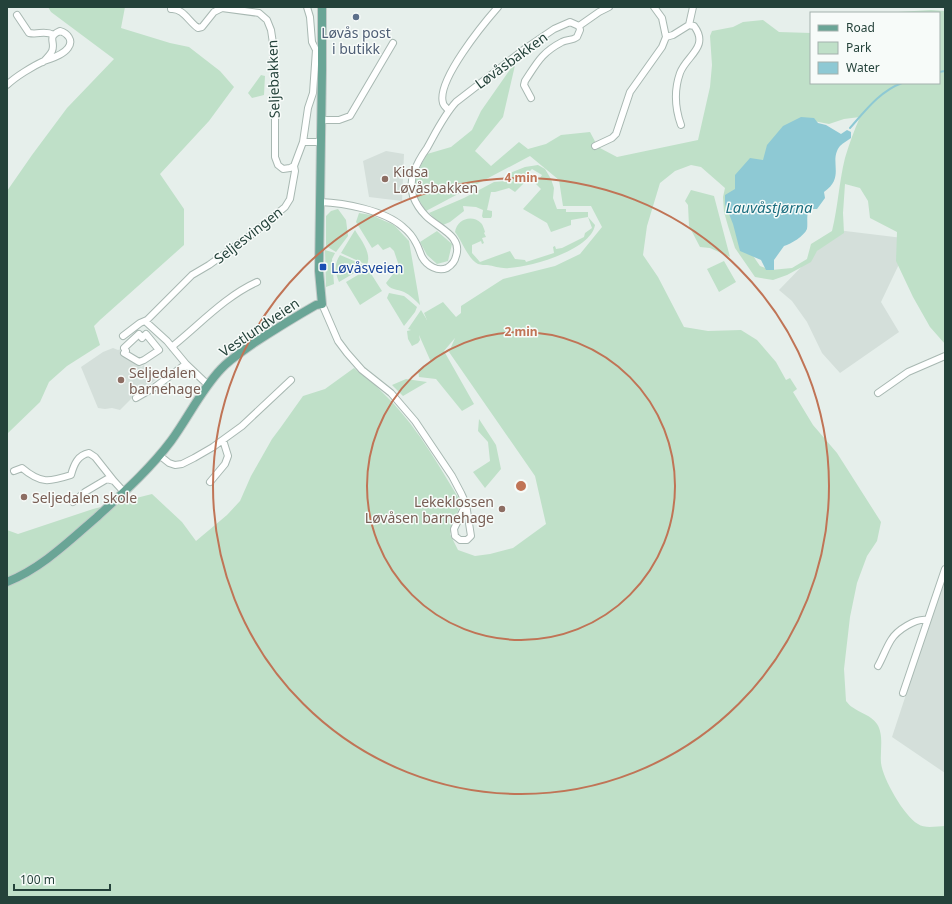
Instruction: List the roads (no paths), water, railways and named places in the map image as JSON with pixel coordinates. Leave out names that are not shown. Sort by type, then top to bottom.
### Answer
[{"type":"main road","points":[[322,7],[319,271],[322,304]]},
{"type":"main road","name":"Vestlundveien","points":[[7,582],[50,558],[124,492],[159,455],[221,368],[240,353],[316,305],[322,304]]},
{"type":"street","points":[[307,7],[310,17],[312,42],[316,50],[313,93],[308,108],[302,142],[321,142]]},
{"type":"street","name":"Løvåsbakken","points":[[448,110],[443,103],[442,95],[447,81],[470,41],[498,7]]},
{"type":"street","name":"Løvåsbakken","points":[[579,26],[609,7]]},
{"type":"street","points":[[595,146],[616,134],[630,92],[662,47],[666,37],[662,18],[654,7]]},
{"type":"street","points":[[666,37],[673,36],[689,25],[693,7]]},
{"type":"street","name":"Seljebakken","points":[[170,9],[179,10],[193,25],[198,28],[205,25],[214,12],[222,8],[259,13],[267,20],[271,30],[274,50],[275,156],[278,166],[283,169],[294,166]]},
{"type":"street","points":[[17,15],[29,33],[36,34],[48,32],[54,35]]},
{"type":"street","name":"Løvåsbakken","points":[[320,202],[366,209],[387,216],[407,230],[415,241],[424,261],[429,266],[437,269],[448,267],[455,259],[458,248],[457,242],[418,208],[412,189],[412,178],[416,166],[448,110],[461,97],[561,26],[570,22],[579,26]]},
{"type":"street","points":[[681,125],[676,111],[680,74],[683,65],[699,46],[699,38],[696,30],[689,25]]},
{"type":"street","name":"Løvåsbakken","points":[[531,98],[524,85],[540,58],[543,54],[561,43],[577,37],[579,35],[579,26]]},
{"type":"street","points":[[7,85],[68,48],[70,46],[70,40],[66,34],[60,31],[54,35],[52,38],[54,46],[52,52],[43,62]]},
{"type":"street","points":[[321,120],[339,120],[350,116],[393,43]]},
{"type":"street","name":"Seljesvingen","points":[[123,336],[145,321],[192,275],[209,265],[255,232],[284,207],[290,199],[295,171],[294,166],[302,142]]},
{"type":"street","points":[[173,348],[174,345],[224,303],[245,287],[257,282]]},
{"type":"street","points":[[322,304],[329,324],[338,341],[362,370],[391,393],[415,421],[452,476],[466,504],[471,536],[467,540],[460,540],[456,536],[454,529],[466,504]]},
{"type":"street","points":[[145,321],[208,385]]},
{"type":"street","points":[[139,334],[142,338],[146,334],[159,350],[139,362],[124,353],[126,351],[124,348],[139,334]]},
{"type":"street","points":[[878,393],[908,372],[945,356]]},
{"type":"street","points":[[136,398],[155,387],[186,364]]},
{"type":"street","points":[[159,455],[169,463],[175,465],[182,464],[194,458],[223,440],[252,418],[290,380]]},
{"type":"street","points":[[210,482],[225,464],[228,456],[223,440]]},
{"type":"street","points":[[14,472],[22,468],[32,477],[45,481],[56,480],[71,475],[78,459],[82,455],[89,453],[95,456],[124,492]]},
{"type":"street","points":[[73,502],[100,482],[107,479],[114,481]]},
{"type":"street","points":[[903,693],[945,569]]},
{"type":"street","points":[[878,666],[892,638],[896,634],[911,623],[923,619],[927,620]]},
{"type":"water","name":"Lauvåstjørna","points":[[801,117],[814,118],[818,123],[826,125],[841,134],[847,130],[851,132],[851,138],[840,146],[837,152],[836,175],[831,186],[824,192],[825,198],[817,209],[809,209],[807,229],[797,239],[784,246],[774,260],[774,270],[766,270],[761,260],[740,251],[733,224],[725,204],[725,195],[735,189],[735,175],[750,158],[763,160],[767,145],[783,126]]},
{"type":"waterway","points":[[940,72],[945,71]]},
{"type":"waterway","points":[[850,128],[867,108],[880,96],[900,84]]},
{"type":"place","name":"Løvås post i butikk","points":[[356,17]]},
{"type":"place","name":"Kidsa Løvåsbakken","points":[[385,179]]},
{"type":"place","name":"Løvåsveien","points":[[323,267]]},
{"type":"place","name":"Seljedalen barnehage","points":[[121,380]]},
{"type":"place","name":"Seljedalen skole","points":[[24,497]]},
{"type":"place","name":"Lekeklossen Løvåsen barnehage","points":[[502,509]]}]
